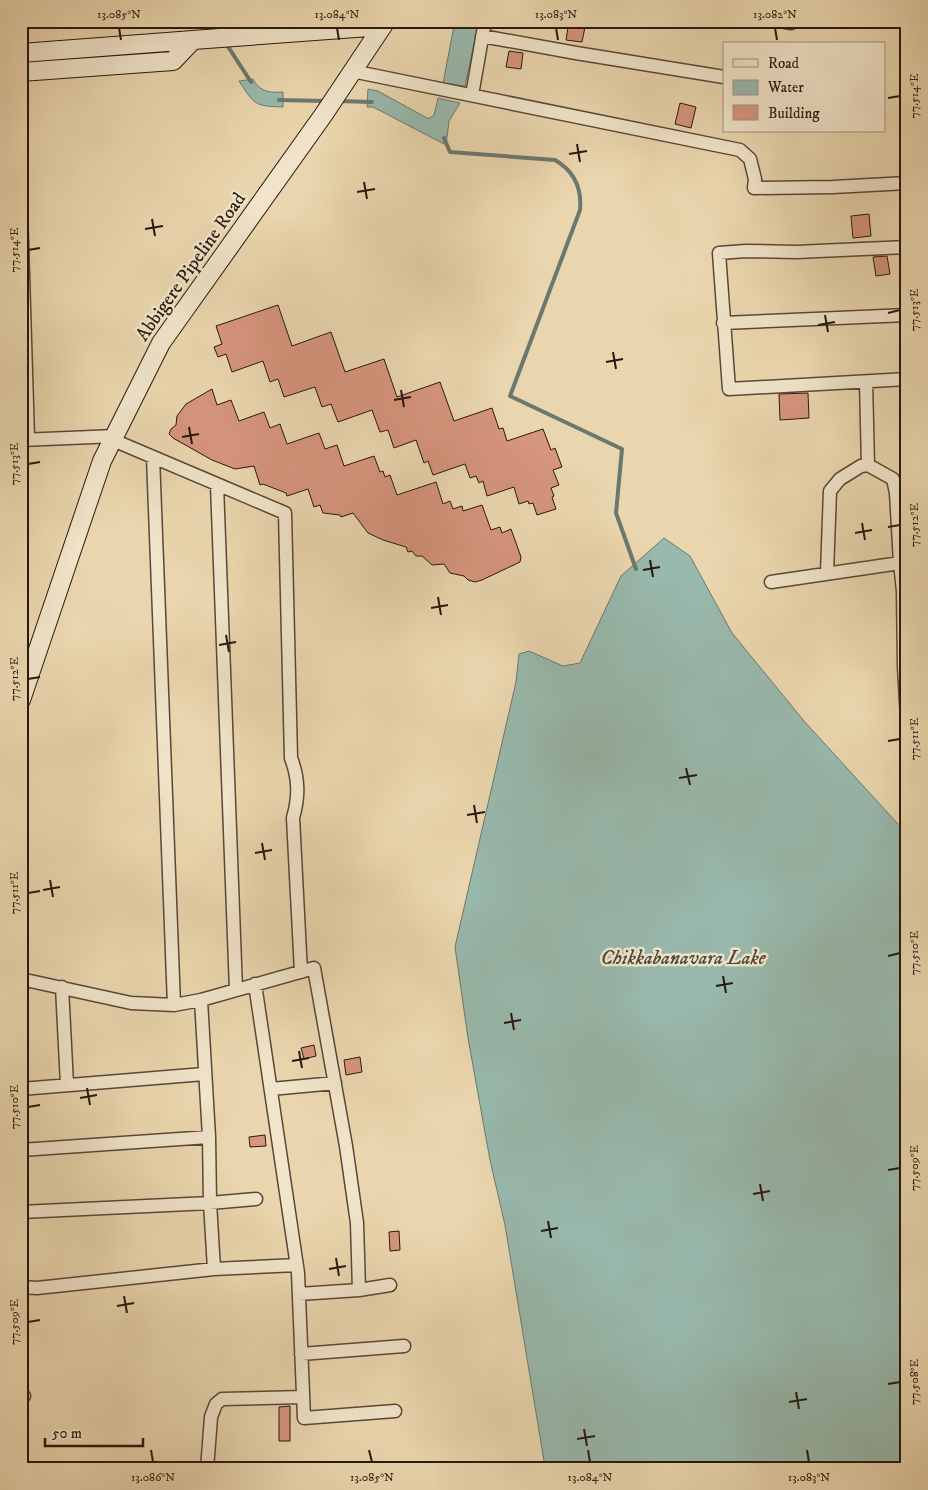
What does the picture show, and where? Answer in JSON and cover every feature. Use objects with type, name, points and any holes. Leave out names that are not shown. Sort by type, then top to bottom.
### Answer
[{"type":"main road","points":[[21,53],[222,38],[308,26],[385,23]]},
{"type":"main road","name":"Abbigere Pipeline Road","points":[[21,700],[102,461],[161,344],[324,114],[385,23]]},
{"type":"main road","points":[[21,72],[173,61],[193,40]]},
{"type":"street","points":[[472,95],[485,21]]},
{"type":"street","points":[[482,36],[723,77]]},
{"type":"street","points":[[352,71],[740,150],[750,159],[754,188],[833,187],[907,183]]},
{"type":"street","points":[[21,211],[25,438],[114,438],[153,457],[284,513],[290,758],[298,783],[297,801],[293,818],[301,972]]},
{"type":"street","points":[[907,246],[796,252],[746,251],[719,253],[729,389],[907,379]]},
{"type":"street","points":[[723,323],[907,315]]},
{"type":"street","points":[[866,382],[868,465]]},
{"type":"street","points":[[153,457],[174,1005]]},
{"type":"street","points":[[827,573],[830,491],[840,479],[861,466],[868,465],[893,479],[896,493],[907,718]]},
{"type":"street","points":[[217,484],[236,990]]},
{"type":"street","points":[[771,582],[900,563]]},
{"type":"street","points":[[21,979],[131,1003],[174,1005],[200,1000],[314,968],[346,1146],[357,1224],[359,1290]]},
{"type":"street","points":[[255,984],[297,1265],[304,1418],[395,1411]]},
{"type":"street","points":[[62,987],[67,1085]]},
{"type":"street","points":[[200,1000],[209,1137],[214,1269]]},
{"type":"street","points":[[21,1089],[204,1074]]},
{"type":"street","points":[[271,1089],[335,1082]]},
{"type":"street","points":[[21,1150],[209,1137]]},
{"type":"street","points":[[21,1212],[256,1199]]},
{"type":"street","points":[[21,1287],[37,1288],[214,1269],[297,1265]]},
{"type":"street","points":[[299,1294],[359,1290],[390,1285]]},
{"type":"street","points":[[301,1354],[404,1346]]},
{"type":"street","points":[[207,1469],[211,1417],[216,1404],[222,1400],[303,1396]]},
{"type":"water","points":[[21,21],[216,21],[204,23],[21,27]]},
{"type":"water","points":[[455,21],[479,21],[465,86],[443,83]]},
{"type":"water","points":[[253,79],[259,87],[266,91],[283,92],[283,107],[261,105],[252,100],[239,81]]},
{"type":"water","points":[[368,89],[378,91],[427,118],[434,115],[438,98],[460,103],[449,121],[446,145],[373,107],[367,107]]},
{"type":"water","name":"Chikkabanavara Lake","points":[[664,538],[690,556],[732,633],[804,721],[897,823],[907,831],[907,1469],[544,1469],[505,1225],[490,1160],[468,1038],[455,947],[516,682],[519,654],[529,651],[563,666],[580,663],[621,576]]},
{"type":"building","points":[[569,21],[586,22],[582,42],[566,40]]},
{"type":"building","points":[[509,51],[523,53],[521,69],[506,67]]},
{"type":"building","points":[[680,103],[696,107],[691,128],[675,124]]},
{"type":"building","points":[[869,214],[871,236],[853,238],[851,216]]},
{"type":"building","points":[[887,256],[890,274],[876,276],[873,257]]},
{"type":"building","points":[[278,305],[292,346],[331,332],[345,372],[384,359],[397,397],[440,382],[454,421],[492,408],[499,429],[503,428],[507,441],[543,429],[551,450],[555,448],[562,467],[553,470],[559,485],[551,488],[556,509],[537,515],[533,503],[529,504],[528,501],[519,504],[514,487],[487,496],[483,481],[479,483],[476,476],[470,478],[465,464],[433,475],[428,461],[424,463],[416,440],[394,448],[388,430],[380,432],[372,410],[338,422],[331,404],[322,407],[315,387],[284,397],[278,379],[270,382],[263,361],[232,372],[226,354],[218,357],[214,347],[222,344],[216,326]]},
{"type":"building","points":[[212,389],[217,405],[231,400],[239,421],[264,412],[270,428],[280,424],[287,444],[319,433],[325,449],[337,445],[344,466],[374,456],[380,472],[383,471],[385,477],[390,475],[397,495],[436,482],[443,504],[450,501],[453,509],[462,506],[463,511],[482,505],[491,530],[500,527],[502,533],[511,529],[521,557],[520,562],[482,580],[475,582],[468,580],[464,576],[450,573],[444,564],[432,565],[422,556],[416,556],[412,551],[408,552],[406,547],[368,533],[353,513],[341,517],[340,515],[323,513],[320,505],[314,507],[308,489],[287,496],[286,493],[263,484],[260,485],[254,466],[235,469],[212,460],[173,438],[169,434],[176,425],[177,416],[186,404]]},
{"type":"building","points":[[808,393],[809,418],[780,420],[779,394]]},
{"type":"building","points":[[314,1045],[316,1056],[304,1059],[301,1048]]},
{"type":"building","points":[[360,1057],[362,1072],[346,1075],[344,1060]]},
{"type":"building","points":[[265,1135],[266,1146],[250,1147],[249,1137]]},
{"type":"building","points":[[399,1231],[400,1250],[390,1251],[389,1232]]},
{"type":"building","points":[[290,1406],[290,1441],[279,1441],[279,1407]]},
{"type":"waterway","points":[[211,21],[218,32]]},
{"type":"waterway","points":[[225,42],[251,82]]},
{"type":"waterway","points":[[279,100],[327,101]]},
{"type":"waterway","points":[[339,101],[372,102]]},
{"type":"waterway","points":[[444,138],[450,152],[555,160],[567,169],[578,187],[580,210],[510,396],[622,449],[616,513],[636,569]]}]
